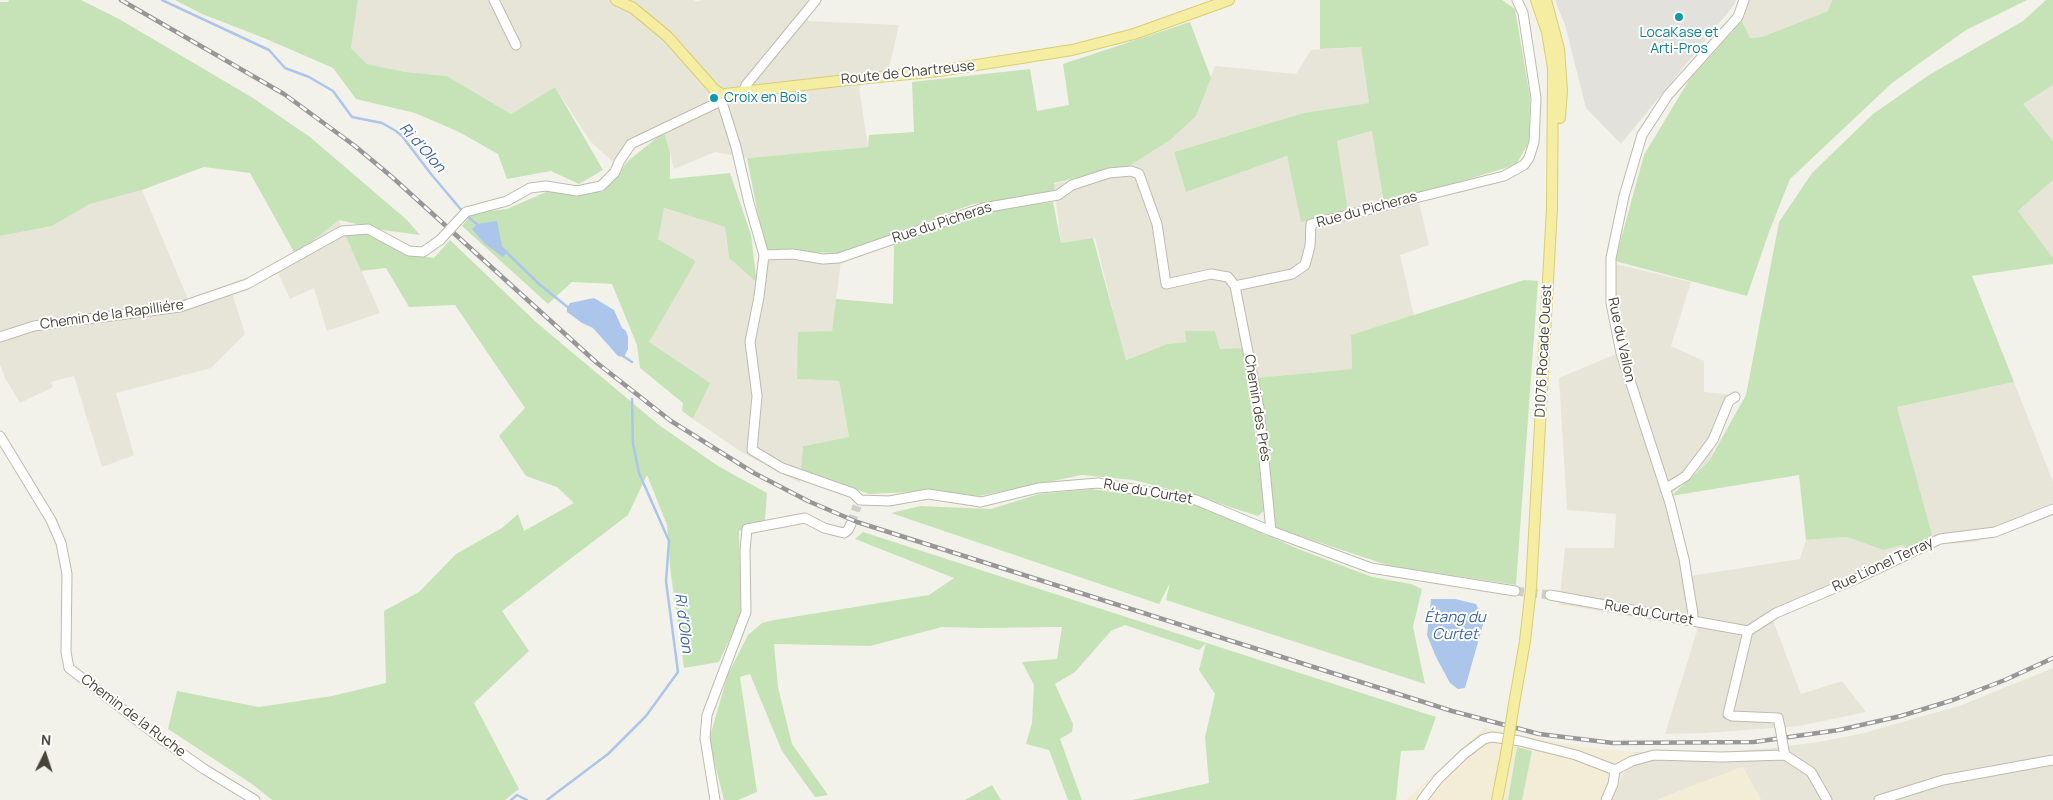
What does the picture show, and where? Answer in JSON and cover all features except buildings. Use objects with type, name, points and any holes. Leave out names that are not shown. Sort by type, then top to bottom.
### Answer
[{"type":"main road","points":[[616,0],[633,8],[666,36],[721,97]]},
{"type":"main road","name":"Route de Chartreuse","points":[[721,97],[744,91],[939,71],[1072,50],[1134,34],[1229,0]]},
{"type":"main road","name":"D1076 Rocade Ouest","points":[[1498,800],[1525,641],[1532,580],[1552,208],[1553,68],[1547,32],[1536,0]]},
{"type":"main road","points":[[1546,0],[1558,49],[1562,91],[1552,208]]},
{"type":"street","points":[[494,0],[503,16],[506,28],[516,45]]},
{"type":"street","points":[[744,91],[746,85],[816,0]]},
{"type":"street","name":"Rue du Picheras","points":[[764,255],[793,254],[823,259],[839,258],[983,208],[1058,195],[1072,184],[1109,173],[1131,171],[1139,174],[1157,224],[1166,284],[1211,274],[1228,277],[1234,286],[1292,274],[1305,265],[1310,246],[1311,224],[1504,176],[1517,171],[1524,165],[1529,158],[1534,142],[1536,98],[1523,13],[1517,0]]},
{"type":"street","name":"Rue du Vallon","points":[[1692,621],[1693,614],[1684,559],[1665,489],[1621,353],[1611,303],[1611,258],[1624,196],[1642,135],[1668,95],[1738,17],[1744,0]]},
{"type":"street","points":[[721,97],[764,255]]},
{"type":"street","name":"Chemin de la Rapilliére","points":[[0,337],[34,326],[180,307],[247,284],[342,231],[368,229],[409,251],[423,252],[440,240],[466,212],[507,201],[530,188],[546,186],[577,191],[601,186],[615,172],[619,162],[632,144],[721,97]]},
{"type":"street","name":"Rue du Curtet","points":[[764,255],[750,342],[757,396],[752,450],[782,468],[853,493],[859,503],[889,501],[928,494],[981,502],[1038,488],[1098,483],[1196,500],[1271,531],[1371,568],[1515,591]]},
{"type":"street","name":"Chemin des Prés","points":[[1234,286],[1259,408],[1271,531]]},
{"type":"street","points":[[1665,489],[1686,476],[1714,440],[1729,401],[1734,397]]},
{"type":"street","name":"Chemin de la Ruche","points":[[0,436],[51,520],[61,543],[67,574],[66,652],[69,668],[160,738],[204,769],[256,800]]},
{"type":"street","name":"Rue Lionel Terray","points":[[1748,630],[1776,613],[1940,539],[1995,532],[2053,509]]},
{"type":"street","points":[[715,800],[705,738],[707,715],[746,612],[744,552],[747,529],[805,518],[824,528],[844,533],[851,524]]},
{"type":"street","name":"Rue du Curtet","points":[[1550,595],[1748,630]]},
{"type":"street","points":[[1748,630],[1728,714],[1732,716],[1778,718],[1784,753]]},
{"type":"street","points":[[1422,800],[1438,779],[1464,754],[1484,739],[1492,737],[1520,741],[1576,755],[1615,770],[1632,761],[1654,755],[1722,757],[1784,753],[1811,772],[1827,800]]},
{"type":"street","points":[[1879,800],[1943,780],[2053,760]]},
{"type":"street","points":[[1606,800],[1613,784],[1615,770]]},
{"type":"shaded area","points":[[358,0],[694,0],[696,2],[702,0],[807,0],[809,1],[808,21],[899,25],[889,68],[859,87],[868,147],[747,158],[715,152],[674,169],[664,132],[612,161],[591,142],[555,87],[511,114],[447,76],[406,72],[367,64],[351,48]]},
{"type":"shaded area","points":[[1555,0],[1736,0],[1734,5],[1621,144],[1586,108],[1565,25]]},
{"type":"shaded area","points":[[1748,0],[1832,0],[1828,11],[1762,37],[1750,38],[1742,21]]},
{"type":"shaded area","points":[[1361,47],[1369,103],[1303,113],[1174,152],[1186,192],[1287,156],[1302,222],[1337,141],[1373,131],[1384,207],[1418,198],[1429,245],[1400,255],[1414,316],[1351,335],[1352,369],[1255,378],[1244,348],[1220,350],[1215,331],[1185,332],[1186,342],[1167,344],[1125,360],[1095,238],[1061,243],[1054,184],[1129,166],[1196,116],[1215,66],[1296,74],[1311,50]]},
{"type":"shaded area","points":[[2053,85],[2053,141],[2022,104]]},
{"type":"shaded area","points":[[2053,180],[2053,258],[2018,211]]},
{"type":"shaded area","points":[[142,190],[188,299],[257,274],[304,248],[339,220],[380,313],[327,331],[314,288],[290,299],[278,273],[232,293],[245,334],[211,368],[116,393],[134,455],[102,467],[74,376],[51,382],[53,387],[20,403],[5,378],[0,364],[0,236],[52,226],[90,204]]},
{"type":"shaded area","points":[[663,208],[725,227],[729,258],[759,285],[764,252],[842,253],[832,331],[797,379],[839,381],[849,437],[803,446],[800,483],[743,453],[693,419],[709,383],[648,342],[696,261],[657,239]]},
{"type":"shaded area","points":[[1615,264],[1691,282],[1671,346],[1704,361],[1704,392],[1736,395],[1709,461],[1671,494],[1690,576],[1800,559],[1806,540],[1847,537],[1883,550],[1903,545],[1910,552],[1772,618],[1801,694],[1842,681],[1866,712],[1799,726],[1665,734],[1698,628],[1559,604],[1565,548],[1614,548],[1616,514],[1567,510],[1559,378],[1623,351],[1616,306]]},
{"type":"shaded area","points":[[2014,382],[2053,482],[2053,511],[1976,542],[1934,545],[1897,407]]},
{"type":"shaded area","points":[[2053,668],[2053,800],[1761,800],[1742,767],[1657,800],[1612,800],[1617,786],[1635,752],[1721,752],[1773,748],[1819,742],[1864,733],[1962,705]]},
{"type":"shaded area","points":[[1484,728],[1583,747],[1635,752],[1617,786],[1612,800],[1406,800]]},
{"type":"shaded area","points":[[1743,767],[1761,800],[1657,800],[1696,784]]},
{"type":"green space","points":[[9,0],[81,0],[119,19],[253,98],[310,137],[407,220],[420,235],[382,230],[339,220],[304,248],[294,252],[250,173],[204,167],[142,190],[90,204],[52,226],[0,236],[0,2],[8,2]]},
{"type":"green space","points":[[175,0],[358,0],[351,48],[367,64],[406,72],[447,76],[511,114],[555,87],[603,170],[579,184],[551,171],[507,179],[498,154],[459,132],[415,113],[356,99],[333,68],[202,14]]},
{"type":"green space","points":[[1320,0],[1502,0],[1515,9],[1530,97],[1529,142],[1516,165],[1384,204],[1372,131],[1337,141],[1348,212],[1301,222],[1287,156],[1186,192],[1174,152],[1303,113],[1369,103],[1361,47],[1320,49]]},
{"type":"green space","points":[[1832,0],[2027,0],[1966,30],[1892,83],[1790,179],[1747,296],[1615,261],[1644,155],[1689,80],[1742,21],[1750,38],[1762,37],[1828,11]]},
{"type":"green space","points":[[2046,0],[2053,0],[2053,85],[2023,104],[2053,141],[2053,180],[2018,211],[2053,258],[2053,264],[1972,276],[2014,382],[1897,407],[1932,535],[1910,552],[1903,545],[1883,550],[1847,537],[1806,540],[1799,475],[1671,496],[1709,461],[1746,395],[1779,222],[1812,173],[1873,114],[1929,75],[2023,21]]},
{"type":"green space","points":[[1190,22],[1211,78],[1196,116],[1170,140],[1129,166],[1054,183],[1055,193],[973,204],[842,253],[765,251],[747,158],[868,147],[869,135],[914,132],[912,82],[1030,69],[1037,111],[1069,105],[1063,64]]},
{"type":"green space","points":[[664,132],[670,153],[670,179],[730,173],[751,235],[757,283],[729,258],[725,227],[664,208],[658,239],[696,261],[649,342],[710,383],[693,419],[682,411],[683,403],[640,368],[637,345],[612,284],[572,282],[548,304],[462,226],[473,213],[507,209],[546,192],[603,192],[628,161]]},
{"type":"green space","points":[[1053,202],[1061,243],[1093,238],[1126,360],[1167,344],[1186,342],[1185,331],[1215,331],[1220,349],[1244,348],[1265,510],[1258,516],[1193,495],[1133,480],[1082,475],[979,496],[933,491],[869,494],[801,469],[803,446],[849,437],[839,381],[797,379],[798,332],[832,331],[836,299],[893,304],[894,245],[967,213]]},
{"type":"green space","points":[[345,234],[367,234],[413,255],[434,258],[450,240],[537,323],[659,425],[718,466],[767,493],[765,520],[739,531],[741,615],[719,662],[684,668],[670,567],[667,525],[647,475],[628,515],[502,611],[529,651],[474,703],[519,789],[505,800],[272,800],[252,784],[168,729],[177,691],[259,707],[332,696],[386,683],[384,611],[419,592],[456,554],[502,528],[518,514],[524,531],[574,503],[557,487],[526,476],[499,436],[525,408],[455,305],[409,307],[386,268],[361,271]]},
{"type":"green space","points":[[1524,280],[1538,281],[1516,585],[1390,566],[1276,528],[1255,378],[1352,369],[1351,335]]},
{"type":"green space","points":[[1091,489],[1187,501],[1301,550],[1372,577],[1411,584],[1422,589],[1413,627],[1425,684],[1166,600],[1170,583],[1159,604],[891,513],[920,506],[991,509],[1039,494]]},
{"type":"green space","points":[[863,532],[1436,717],[1424,750],[1401,751],[1396,800],[1132,800],[1209,783],[1205,737],[1215,694],[1199,670],[1206,643],[1199,650],[1125,625],[1111,631],[1075,672],[1055,684],[1073,724],[1072,732],[1060,739],[1082,800],[1068,800],[1049,750],[1026,744],[1032,723],[1034,685],[1022,662],[1057,659],[1062,627],[942,627],[870,646],[774,644],[778,687],[792,744],[828,795],[815,797],[782,751],[750,674],[740,677],[757,792],[738,800],[724,800],[709,740],[728,674],[748,635],[762,623],[774,620],[929,595],[954,578],[855,539]]},
{"type":"green space","points":[[1517,747],[1532,751],[1522,800],[1508,800]]},
{"type":"green space","points":[[992,785],[1001,800],[965,800]]},
{"type":"water","points":[[497,221],[502,246],[507,251],[503,257],[485,244],[472,229],[477,224]]},
{"type":"water","points":[[594,298],[614,310],[622,328],[626,331],[628,349],[624,357],[618,356],[593,328],[582,323],[567,312],[570,303]]},
{"type":"water","name":"Étang du Curtet","points":[[1431,599],[1455,599],[1476,604],[1484,621],[1465,688],[1458,689],[1450,683],[1427,635]]},
{"type":"waterway","name":"Ri d'Olon","points":[[162,0],[269,50],[285,68],[309,77],[333,91],[352,117],[382,123],[396,131],[463,212]]},
{"type":"waterway","name":"Ri d'Olon","points":[[467,216],[478,225]]},
{"type":"waterway","name":"Ri d'Olon","points":[[505,251],[539,284],[570,309]]},
{"type":"waterway","name":"Ri d'Olon","points":[[623,356],[632,362]]},
{"type":"waterway","name":"Ri d'Olon","points":[[547,800],[608,754],[646,716],[678,672],[666,581],[669,541],[639,473],[633,444],[632,399]]},
{"type":"waterway","name":"Ri d'Olon","points":[[511,800],[517,795],[527,800]]},
{"type":"tunnel","points":[[851,524],[857,506]]},
{"type":"tunnel","points":[[1515,591],[1550,595]]},
{"type":"railway","points":[[121,0],[284,94],[355,146],[392,177],[597,363],[671,421],[754,473],[808,501],[857,522],[1452,711],[1539,734],[1613,743],[1754,742],[1839,730],[1901,716],[1953,700],[2005,680],[2053,658]]},
{"type":"place","name":"LocaKase et Arti-Pros","points":[[1679,17]]},
{"type":"place","name":"Croix en Bois","points":[[714,98]]}]
